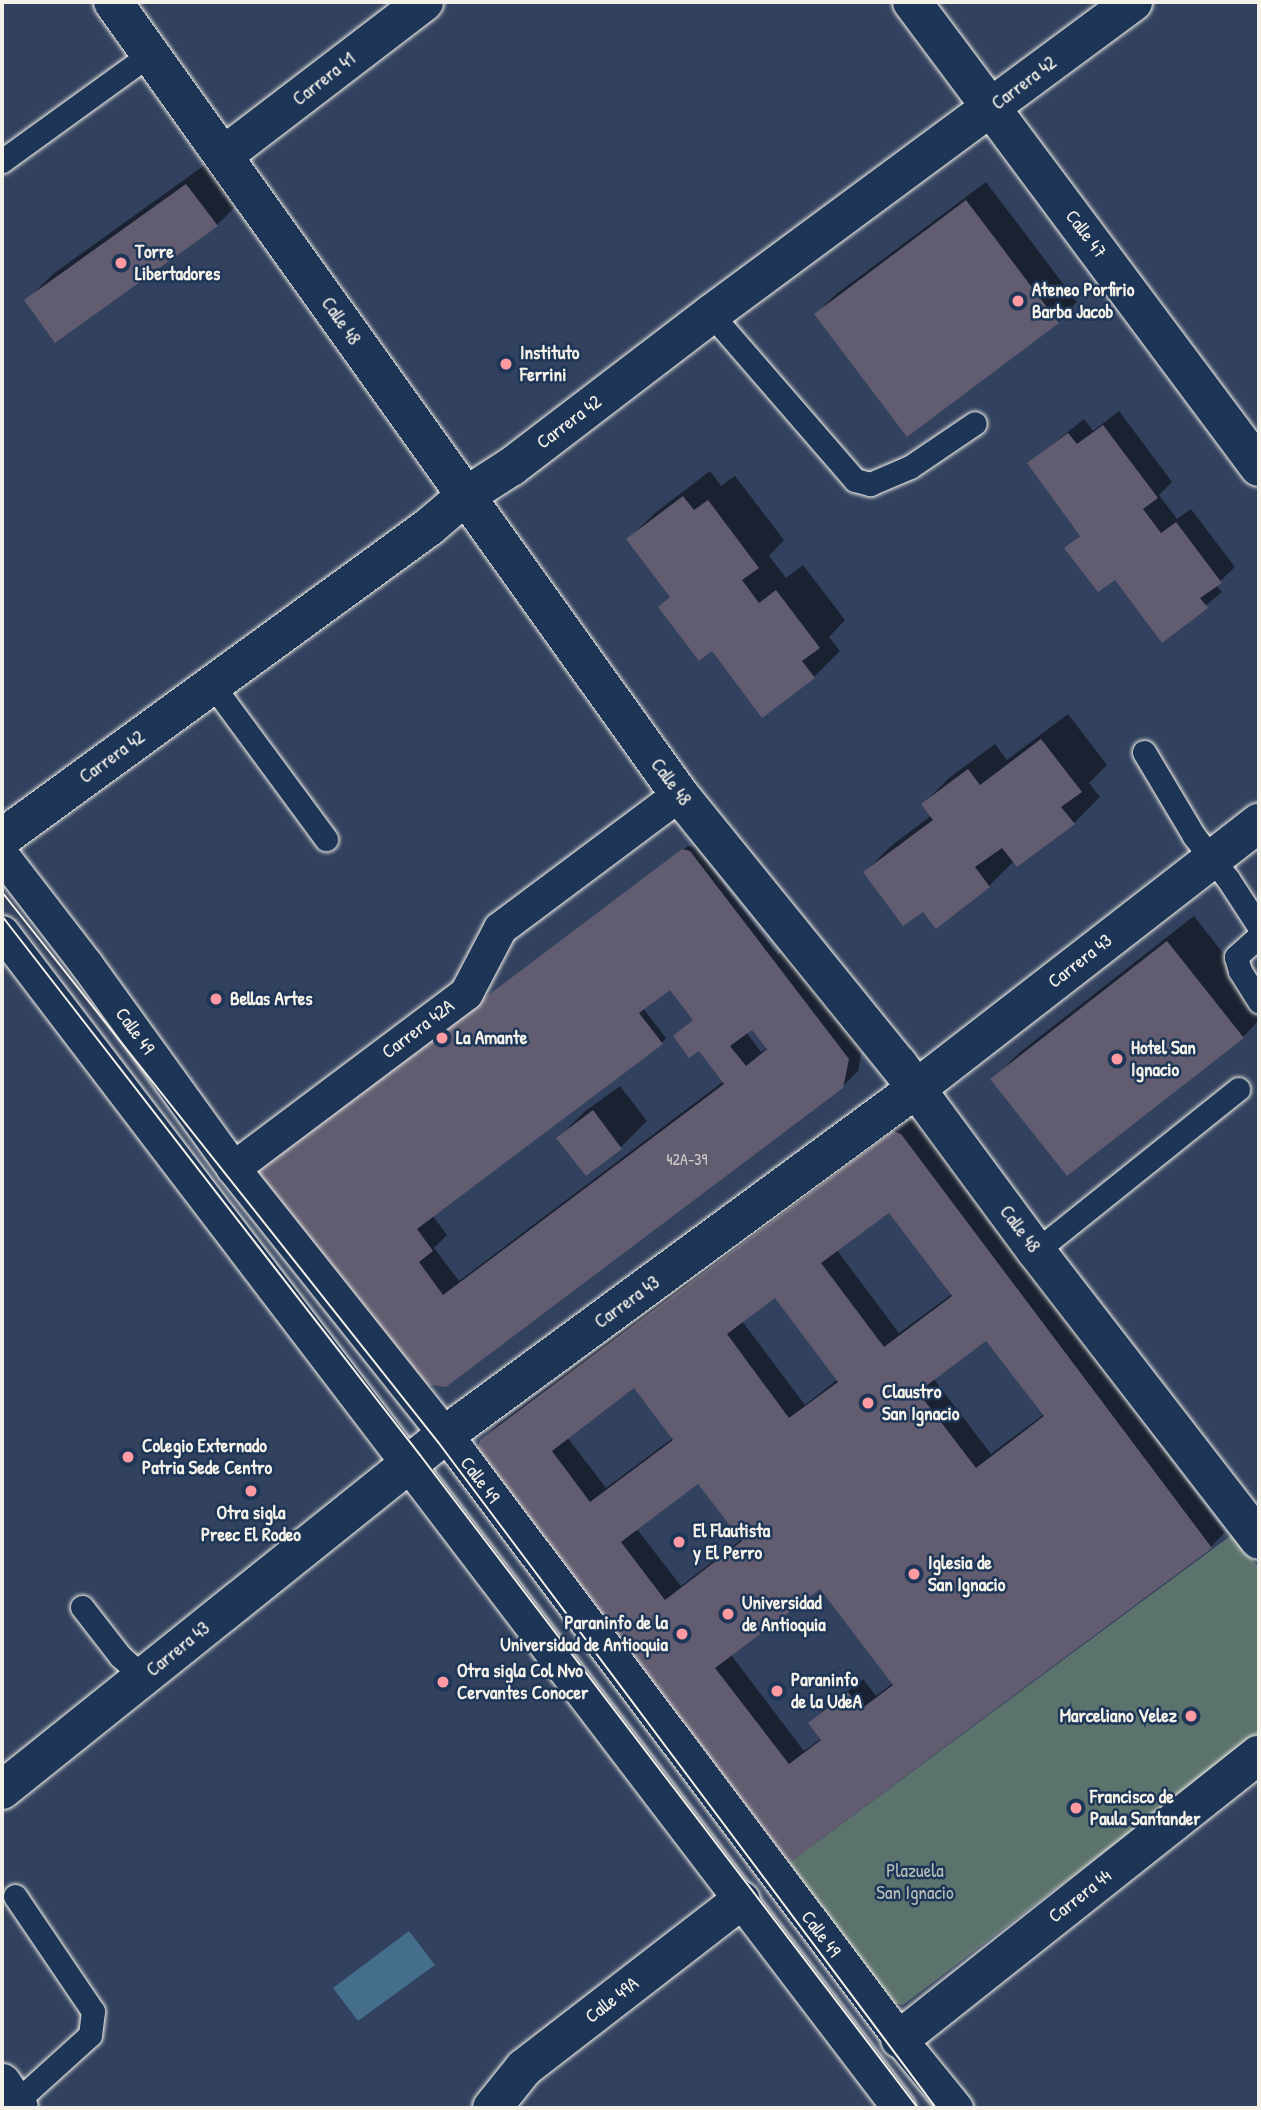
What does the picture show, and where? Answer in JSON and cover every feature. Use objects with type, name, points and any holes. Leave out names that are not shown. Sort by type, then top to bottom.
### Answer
[{"type":"street","name":"Calle 48","points":[[113,2],[464,497],[679,794],[917,1088],[1036,1251],[1259,1540]]},
{"type":"street","name":"Carrera 41","points":[[224,155],[424,2]]},
{"type":"street","name":"Calle 47","points":[[912,2],[1259,467]]},
{"type":"street","name":"Carrera 42","points":[[4,837],[211,683],[429,527],[464,497],[511,467],[711,314],[1133,2]]},
{"type":"street","name":"Carrera 42A","points":[[233,1167],[466,993],[500,928],[679,794]]},
{"type":"street","name":"Carrera 43","points":[[2,1790],[445,1435],[917,1088],[1259,823]]},
{"type":"street","name":"Calle 49","points":[[4,837],[86,964],[233,1167],[445,1435],[900,2039],[956,2108]]},
{"type":"street","points":[[2,932],[899,2108]]},
{"type":"street","name":"Carrera 44","points":[[900,2039],[1259,1754]]},
{"type":"street","name":"Calle 49A","points":[[492,2108],[524,2068],[741,1900]]},
{"type":"lane","points":[[2,161],[150,54]]},
{"type":"lane","points":[[711,314],[855,480],[870,484],[910,467],[975,423]]},
{"type":"lane","points":[[211,683],[326,839]]},
{"type":"lane","points":[[1144,752],[1194,836],[1259,927]]},
{"type":"lane","points":[[1259,936],[1236,957],[1240,971],[1259,1002]]},
{"type":"lane","points":[[1036,1251],[1238,1089]]},
{"type":"lane","points":[[82,1606],[120,1656],[143,1677]]},
{"type":"lane","points":[[12,2098],[90,2035],[93,2011],[15,1896]]},
{"type":"green space","name":"Plazuela San Ignacio","points":[[1233,1534],[1259,1568],[1259,1734],[903,2005],[895,2003],[782,1868]]},
{"type":"water","points":[[409,1931],[435,1965],[358,2021],[333,1988]]},
{"type":"building","name":"Torre Libertadores","points":[[186,184],[218,226],[55,343],[24,300]]},
{"type":"building","points":[[966,200],[1059,323],[907,437],[814,314]]},
{"type":"building","points":[[1103,425],[1158,498],[1143,509],[1161,533],[1176,522],[1222,583],[1200,598],[1208,608],[1162,643],[1115,580],[1098,592],[1064,548],[1080,536],[1027,463],[1068,433],[1077,444]]},
{"type":"building","points":[[683,496],[694,510],[708,500],[759,568],[742,580],[759,603],[776,590],[820,648],[802,661],[815,678],[762,718],[712,651],[699,661],[658,607],[670,597],[626,539]]},
{"type":"building","points":[[1041,739],[1082,792],[1061,807],[1075,824],[1017,867],[1002,848],[975,867],[990,887],[936,929],[923,912],[903,926],[863,872],[933,820],[921,804],[968,769],[980,785]]},
{"type":"building","points":[[682,849],[690,851],[849,1059],[843,1088],[446,1387],[418,1383],[259,1176],[262,1166]],"holes":[[[670,990],[693,1020],[673,1036],[689,1058],[699,1051],[724,1084],[443,1295],[419,1262],[433,1251],[417,1229],[663,1044],[639,1013]],[[752,1030],[767,1049],[746,1066],[730,1046]]]},
{"type":"building","name":"Hotel San Ignacio","points":[[1167,941],[1244,1038],[1067,1176],[990,1079]]},
{"type":"building","points":[[593,1110],[622,1149],[586,1176],[556,1138]]},
{"type":"building","points":[[893,1131],[901,1134],[1212,1548],[782,1868],[474,1463],[480,1440]],"holes":[[[889,1213],[952,1296],[884,1347],[821,1263]],[[775,1298],[838,1382],[789,1418],[727,1334]],[[986,1341],[1044,1416],[976,1468],[918,1392]],[[634,1388],[673,1440],[590,1502],[552,1451]],[[698,1484],[742,1541],[665,1600],[621,1542]],[[820,1589],[893,1685],[861,1709],[848,1692],[808,1723],[821,1740],[789,1764],[715,1668]]]},
{"type":"tram line","points":[[2,892],[438,1442],[936,2108]]},
{"type":"tram line","points":[[2,916],[420,1455],[918,2108]]},
{"type":"place","name":"Torre Libertadores","points":[[121,263]]},
{"type":"place","name":"Ateneo Porfirio Barba Jacob","points":[[1018,301]]},
{"type":"place","name":"Instituto Ferrini","points":[[506,364]]},
{"type":"place","name":"Bellas Artes","points":[[216,999]]},
{"type":"place","name":"La Amante","points":[[442,1038]]},
{"type":"place","name":"Hotel San Ignacio","points":[[1117,1059]]},
{"type":"place","name":"Claustro San Ignacio","points":[[868,1403]]},
{"type":"place","name":"Colegio Externado Patria Sede Centro","points":[[128,1457]]},
{"type":"place","name":"Otra sigla Preec El Rodeo","points":[[251,1491]]},
{"type":"place","name":"El Flautista y El Perro","points":[[679,1542]]},
{"type":"place","name":"Iglesia de San Ignacio","points":[[914,1574]]},
{"type":"place","name":"Universidad de Antioquia","points":[[728,1614]]},
{"type":"place","name":"Paraninfo de la Universidad de Antioquia","points":[[682,1634]]},
{"type":"place","name":"Otra sigla Col Nvo Cervantes Conocer","points":[[443,1682]]},
{"type":"place","name":"Paraninfo de la UdeA","points":[[777,1691]]},
{"type":"place","name":"Marceliano Velez","points":[[1191,1716]]},
{"type":"place","name":"Francisco de Paula Santander","points":[[1076,1808]]}]
